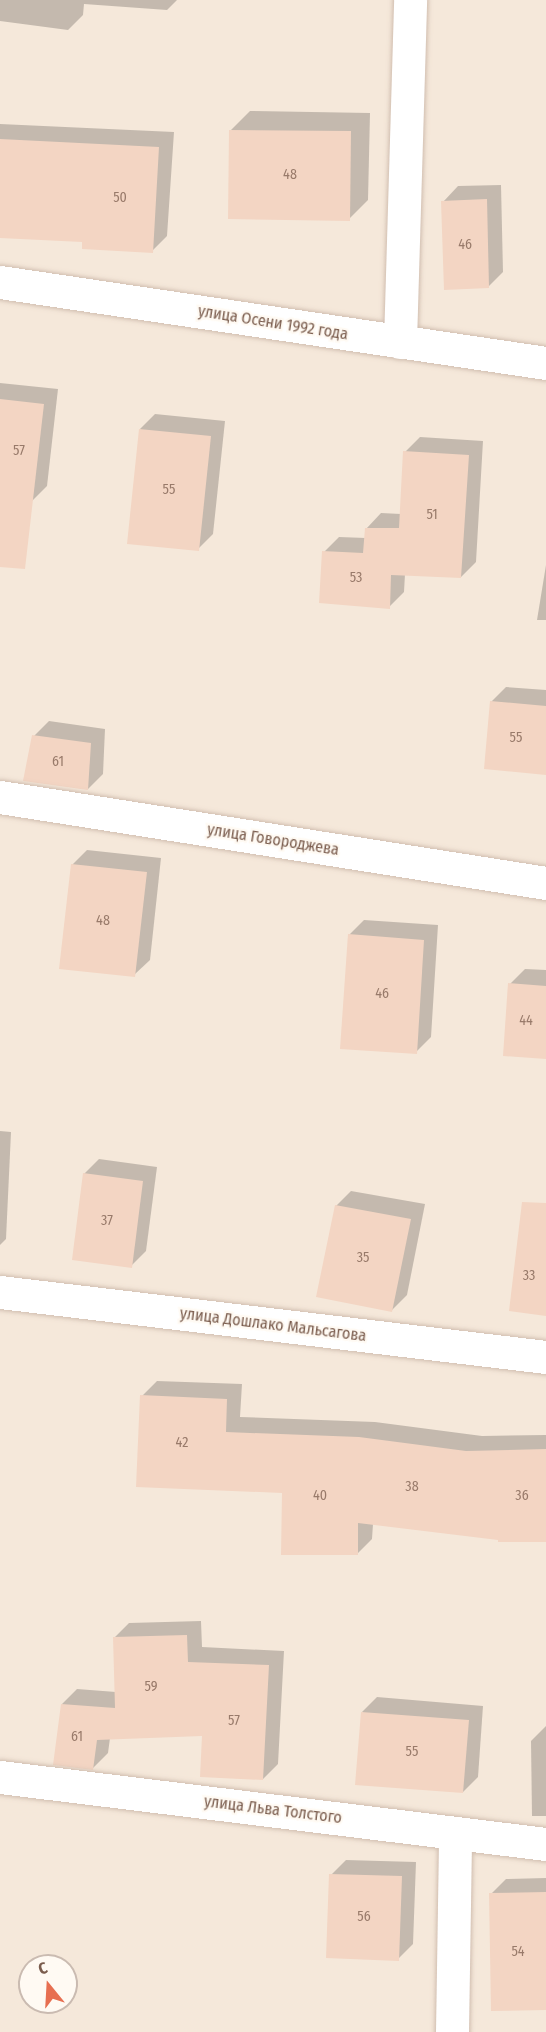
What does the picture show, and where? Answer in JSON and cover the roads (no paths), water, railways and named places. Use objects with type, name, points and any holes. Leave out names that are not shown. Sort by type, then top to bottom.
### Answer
[{"type":"street","points":[[400,342],[410,0]]},
{"type":"street","name":"улица Осени 1992 года","points":[[0,282],[546,363]]},
{"type":"street","name":"улица Говороджева","points":[[0,797],[546,883]]},
{"type":"street","name":"улица Дошлако Мальсагова","points":[[0,1292],[546,1357]]},
{"type":"street","name":"улица Льва Толстого","points":[[0,1777],[546,1844]]},
{"type":"street","points":[[452,2032],[455,1833]]}]
